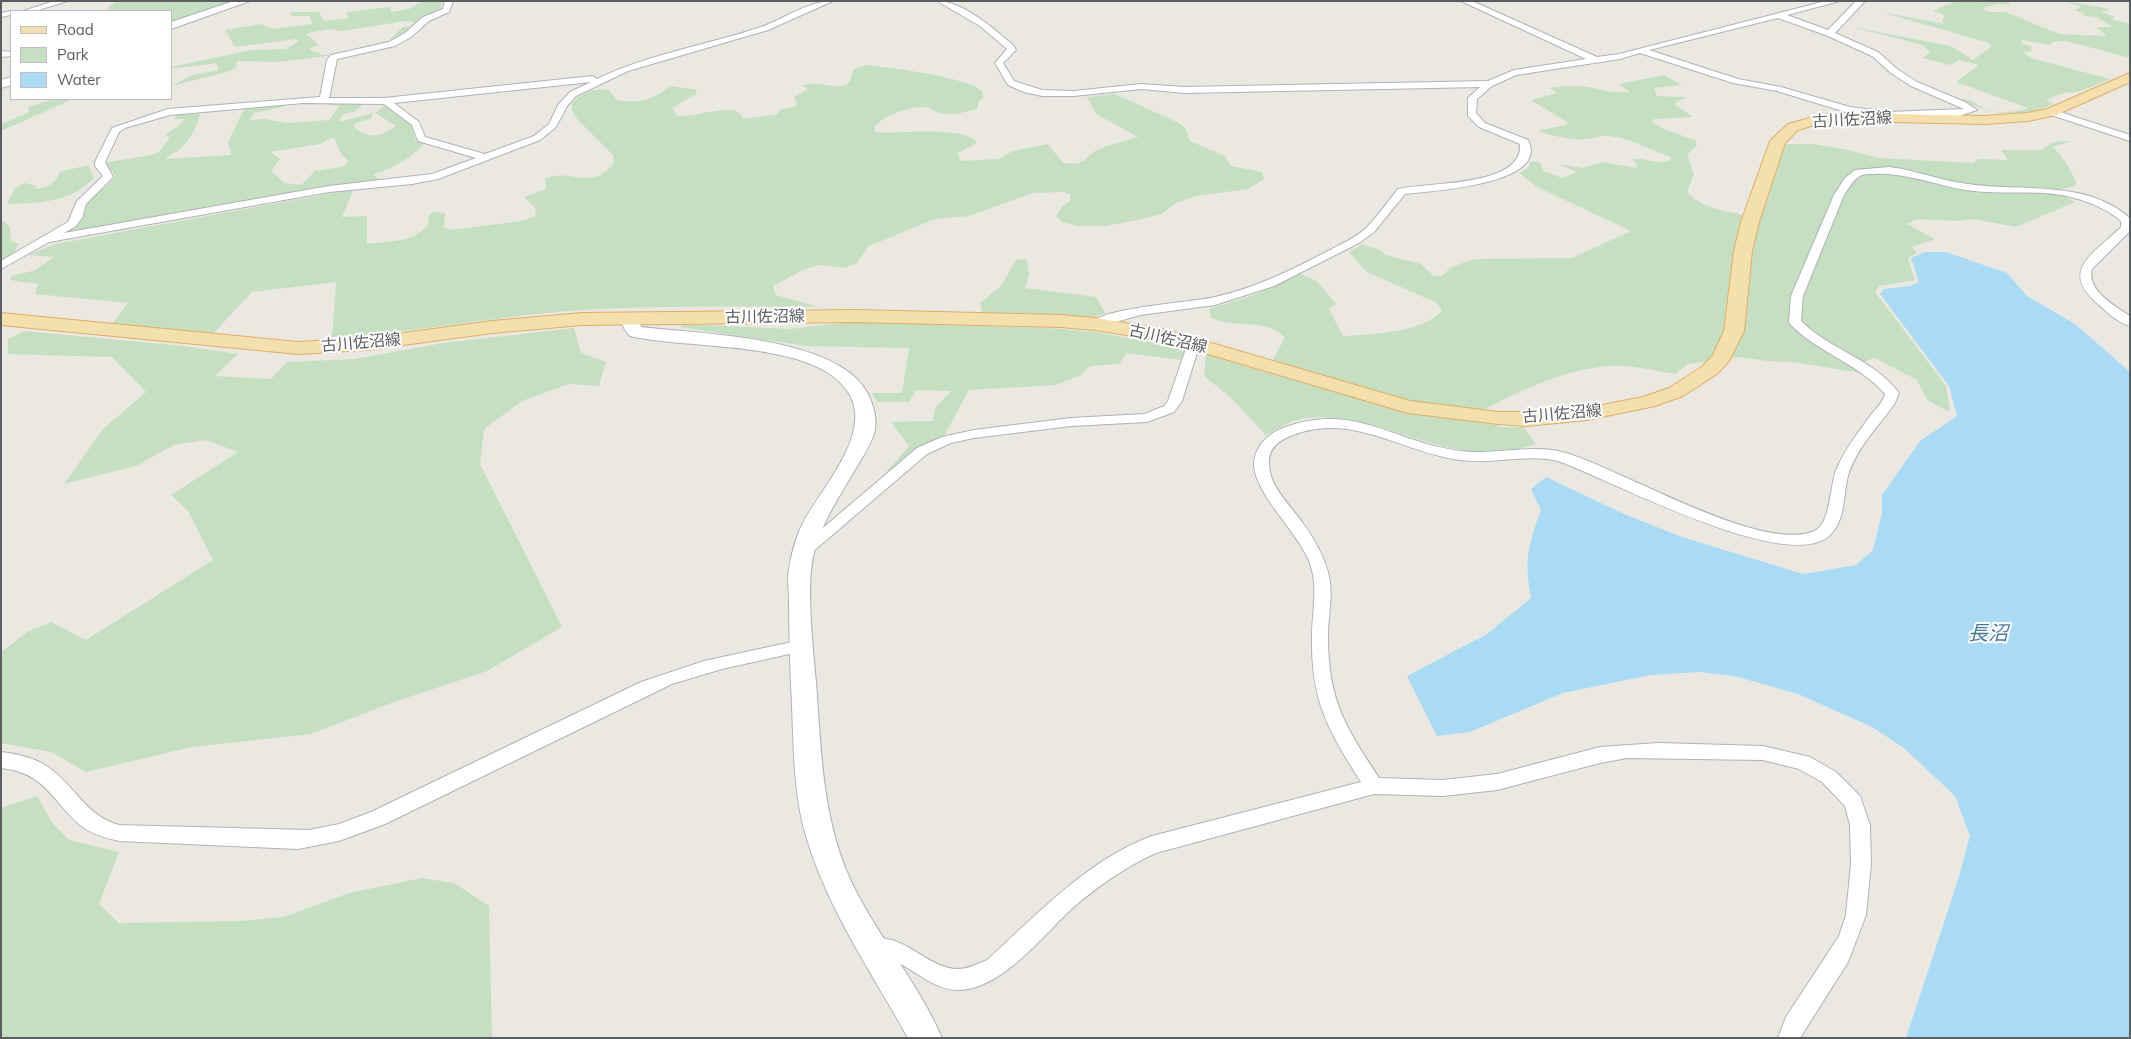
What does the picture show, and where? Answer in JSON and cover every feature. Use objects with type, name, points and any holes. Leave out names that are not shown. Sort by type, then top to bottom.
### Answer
[{"type":"main road","name":"古川佐沼線","points":[[1,319],[298,348],[366,344],[528,323],[631,318],[856,316],[1020,319],[1095,324],[1194,343],[1379,400],[1450,414],[1498,418],[1555,417],[1606,411],[1648,402],[1676,392],[1710,370],[1722,357],[1734,331],[1743,251],[1770,163],[1782,135],[1793,126],[1820,119],[1890,116],[2002,120],[2051,112],[2130,77]]},
{"type":"street","points":[[38,10],[64,1]]},
{"type":"street","points":[[172,26],[245,1]]},
{"type":"street","points":[[324,100],[331,60],[334,57],[392,44],[408,35],[426,19],[446,10],[449,1]]},
{"type":"street","points":[[50,239],[329,188],[422,180],[487,158],[544,134],[573,94],[609,78],[630,66],[765,28],[829,1]]},
{"type":"street","points":[[941,1],[983,24],[1010,47],[1012,50],[999,63],[1009,82],[1021,88],[1043,92],[1084,93],[1142,87],[1185,90],[1489,84]]},
{"type":"street","points":[[1465,1],[1596,60]]},
{"type":"street","points":[[1095,324],[1122,314],[1199,305],[1252,291],[1355,241],[1370,230],[1402,191],[1488,178],[1514,170],[1521,162],[1526,149],[1525,142],[1482,125],[1471,114],[1473,98],[1489,84],[1514,72],[1596,60],[1836,1]]},
{"type":"street","points":[[1831,34],[1831,31],[1861,1]]},
{"type":"street","points":[[1640,50],[1692,65],[1736,81],[1778,89],[1849,110],[1890,116],[1966,113],[1972,110],[1914,84],[1875,54],[1831,34],[1778,15]]},
{"type":"street","points":[[1,266],[50,239],[72,224],[77,218],[81,203],[108,178],[107,172],[100,166],[100,162],[114,130],[128,124],[162,116],[168,108],[295,100],[386,101],[609,78]]},
{"type":"street","points":[[386,101],[416,124],[421,139],[487,158]]},
{"type":"street","points":[[2051,112],[2130,138]]},
{"type":"street","points":[[1374,786],[1344,742],[1324,693],[1320,640],[1322,576],[1311,549],[1264,476],[1261,459],[1264,450],[1278,436],[1303,424],[1331,421],[1360,426],[1460,456],[1527,451],[1546,454],[1584,466],[1658,499],[1760,535],[1783,539],[1816,537],[1828,529],[1833,517],[1836,495],[1844,468],[1880,412],[1891,401],[1892,393],[1886,385],[1859,364],[1829,350],[1802,331],[1795,322],[1797,296],[1839,195],[1849,180],[1859,172],[1875,170],[1906,172],[1978,189],[2062,192],[2097,202],[2112,210],[2126,220],[2128,228],[2086,267],[2084,278],[2089,288],[2105,304],[2130,322]]},
{"type":"street","points":[[631,318],[631,326],[636,332],[750,345],[800,354],[822,362],[837,371],[858,392],[866,418],[865,430],[859,446],[821,509],[804,551],[799,593],[810,781],[820,835],[839,887],[926,1038]]},
{"type":"street","points":[[804,551],[922,451],[947,440],[974,434],[1071,422],[1147,418],[1163,412],[1175,401],[1194,343]]},
{"type":"street","points":[[1,760],[17,761],[42,771],[88,820],[102,828],[119,833],[298,840],[325,837],[350,830],[378,818],[639,691],[681,673],[706,665],[801,646]]},
{"type":"street","points":[[874,948],[888,948],[903,952],[929,972],[942,977],[969,979],[982,975],[995,967],[1091,880],[1111,865],[1132,853],[1152,845],[1374,786],[1462,787],[1497,782],[1600,755],[1659,750],[1764,752],[1803,762],[1816,768],[1842,788],[1853,802],[1858,813],[1861,864],[1857,907],[1849,938],[1841,955],[1794,1025],[1789,1038]]},
{"type":"green space","points":[[117,1],[238,1],[172,24],[172,10],[109,10],[108,7]]},
{"type":"green space","points":[[423,1],[443,1],[440,9],[414,23],[406,21],[342,31],[328,29],[306,34],[319,45],[308,49],[323,55],[330,55],[388,41],[403,27],[410,26],[403,35],[389,43],[328,56],[277,62],[237,61],[236,68],[224,73],[172,86],[193,75],[219,70],[216,63],[172,69],[172,67],[251,50],[286,49],[299,41],[296,39],[235,47],[225,30],[261,24],[272,29],[312,24],[310,16],[292,16],[290,12],[319,12],[324,21],[348,18],[347,12],[390,7],[391,12],[409,9]]},
{"type":"green space","points":[[1950,1],[2006,1],[2011,5],[1997,4],[1982,8],[1989,12],[2006,12],[2059,34],[2107,36],[2096,27],[2113,27],[2096,17],[2080,15],[2085,14],[2075,10],[2082,7],[2064,1],[2110,9],[2101,12],[2115,17],[2111,19],[2130,24],[2127,26],[2130,27],[2130,58],[2066,41],[2051,42],[2052,44],[2050,45],[2022,40],[2022,44],[2031,46],[2032,51],[2022,52],[2031,58],[2110,79],[2081,91],[2063,93],[2046,100],[2053,104],[2040,109],[2017,114],[1996,112],[1990,110],[2012,112],[2028,108],[1956,82],[1979,65],[1959,60],[1950,65],[1922,58],[1930,52],[1923,45],[1852,27],[1951,46],[1973,60],[1992,46],[1986,42],[1881,12],[1944,24],[1942,21],[1945,15],[1933,11],[1953,2]]},
{"type":"green space","points":[[866,65],[944,77],[960,81],[982,91],[983,98],[978,102],[978,108],[959,113],[944,114],[927,107],[913,108],[891,115],[875,126],[875,131],[881,133],[948,132],[971,138],[977,143],[958,153],[960,161],[999,159],[1013,151],[1048,144],[1063,163],[1081,162],[1099,149],[1138,137],[1096,114],[1087,97],[1115,94],[1181,124],[1186,129],[1190,141],[1225,156],[1231,166],[1262,172],[1264,179],[1248,189],[1196,196],[1174,204],[1162,214],[1105,226],[1077,226],[1062,222],[1056,216],[1062,207],[1071,200],[1070,194],[1063,192],[1033,193],[969,216],[935,219],[869,246],[857,263],[844,268],[820,265],[805,269],[773,286],[776,295],[819,307],[613,308],[553,312],[395,332],[332,337],[336,282],[252,292],[211,336],[113,323],[128,303],[35,294],[38,284],[10,280],[12,276],[36,270],[54,257],[28,255],[55,244],[354,189],[342,217],[367,216],[367,244],[409,238],[424,230],[429,223],[428,216],[433,212],[445,213],[444,227],[451,230],[522,221],[535,216],[536,209],[524,197],[546,189],[545,179],[554,176],[589,178],[598,176],[606,171],[614,162],[613,155],[577,119],[572,110],[572,103],[584,94],[593,90],[609,90],[617,100],[640,101],[652,98],[671,86],[697,90],[696,94],[672,108],[677,116],[731,110],[741,115],[743,119],[778,114],[779,110],[797,106],[794,97],[808,89],[802,86],[808,84],[844,85],[850,82],[853,70]]},
{"type":"green space","points":[[1664,75],[1682,85],[1654,88],[1657,96],[1686,97],[1674,104],[1693,117],[1654,119],[1652,122],[1666,130],[1695,140],[1697,145],[1687,155],[1694,174],[1687,192],[1702,203],[1712,207],[1761,218],[1775,168],[1785,144],[1812,144],[1844,149],[1879,158],[1973,163],[1979,159],[2008,160],[2001,150],[2042,150],[2053,142],[2072,141],[2053,147],[2064,160],[2076,181],[2075,186],[2058,190],[2062,195],[2075,202],[2016,227],[1973,219],[1959,221],[1917,219],[1907,224],[1935,239],[1912,247],[1917,253],[1908,258],[1915,280],[1879,286],[1875,292],[1946,386],[1950,409],[1947,411],[1927,400],[1917,380],[1874,358],[1866,361],[1860,373],[1794,362],[1738,357],[1688,364],[1675,374],[1634,367],[1610,366],[1577,371],[1546,381],[1485,409],[1499,427],[1524,427],[1536,444],[1503,452],[1472,451],[1441,446],[1352,420],[1323,417],[1293,421],[1266,435],[1231,398],[1204,376],[1206,354],[1271,374],[1274,358],[1285,337],[1267,327],[1230,323],[1211,318],[1209,309],[1251,296],[1301,274],[1317,281],[1336,304],[1329,309],[1343,336],[1367,335],[1410,328],[1434,317],[1442,310],[1437,303],[1367,272],[1349,252],[1362,244],[1380,250],[1386,255],[1421,264],[1434,276],[1442,276],[1450,268],[1473,259],[1572,258],[1631,231],[1537,187],[1519,173],[1529,167],[1530,161],[1539,162],[1544,171],[1562,178],[1577,172],[1558,164],[1583,168],[1602,162],[1638,168],[1633,159],[1665,162],[1670,160],[1671,157],[1617,137],[1606,136],[1574,139],[1537,131],[1570,124],[1531,100],[1557,93],[1549,88],[1572,86],[1583,86],[1612,92],[1630,92],[1619,84]]},
{"type":"green space","points":[[51,100],[71,100],[1,131],[1,124],[29,112],[28,107]]},
{"type":"green space","points":[[1961,100],[1970,101],[1987,109]]},
{"type":"green space","points":[[314,103],[365,103],[354,112],[343,114],[339,122],[373,113],[371,119],[358,122],[353,126],[369,135],[379,135],[396,126],[375,113],[386,104],[411,124],[415,140],[424,144],[401,162],[373,175],[381,180],[64,234],[82,218],[88,202],[113,180],[115,175],[107,165],[108,162],[152,155],[160,151],[170,138],[165,135],[185,119],[174,119],[177,115],[200,114],[190,138],[179,150],[166,159],[231,155],[228,142],[242,113],[247,107],[284,105],[283,107],[254,113],[250,120],[265,119],[286,123],[329,120],[339,106]],"holes":[[[334,137],[341,154],[349,161],[342,167],[315,171],[301,185],[284,183],[271,171],[280,159],[270,152],[320,144]]]},
{"type":"green space","points":[[88,165],[94,178],[75,192],[54,200],[7,204],[15,188],[25,183],[36,186],[36,189],[44,187],[54,182],[60,172]]},
{"type":"green space","points":[[1,219],[10,227],[11,240],[18,244],[14,255],[1,262]]},
{"type":"green space","points":[[1027,259],[1029,275],[1025,288],[1096,297],[1105,313],[1092,318],[982,313],[980,303],[1001,286],[1016,260]]},
{"type":"green space","points":[[849,322],[1049,328],[1096,332],[1186,349],[1181,360],[1127,353],[1119,364],[1090,366],[1081,375],[1056,385],[969,390],[943,438],[874,486],[909,446],[891,422],[933,421],[935,408],[951,391],[916,390],[909,402],[877,402],[872,393],[902,393],[909,348],[806,346],[680,327],[683,324],[790,329]]},
{"type":"green space","points":[[574,328],[581,353],[606,362],[599,386],[569,384],[522,401],[484,429],[480,464],[562,627],[487,671],[394,702],[311,734],[192,747],[86,772],[51,752],[1,743],[1,652],[27,632],[51,622],[86,640],[213,560],[188,511],[171,495],[238,452],[206,440],[174,445],[136,466],[64,484],[103,429],[146,392],[112,357],[8,354],[8,339],[24,331],[184,346],[238,354],[215,376],[271,379],[287,362],[354,359],[443,343]]},
{"type":"green space","points":[[37,796],[53,824],[69,840],[119,852],[99,904],[119,923],[242,921],[284,917],[349,893],[422,878],[454,883],[489,906],[492,1038],[1,1038],[1,808]]},
{"type":"water","name":"長沼","points":[[1925,252],[1946,252],[2007,273],[2027,296],[2075,324],[2130,372],[2130,1038],[1906,1038],[1958,880],[1970,836],[1955,796],[1904,748],[1872,727],[1798,694],[1734,676],[1699,672],[1651,675],[1563,693],[1470,732],[1437,736],[1407,676],[1487,634],[1531,598],[1528,553],[1541,510],[1531,489],[1546,477],[1624,514],[1679,536],[1803,574],[1856,565],[1873,550],[1882,513],[1882,495],[1920,441],[1957,416],[1949,386],[1880,294],[1884,289],[1910,286],[1919,282],[1911,258]]}]
